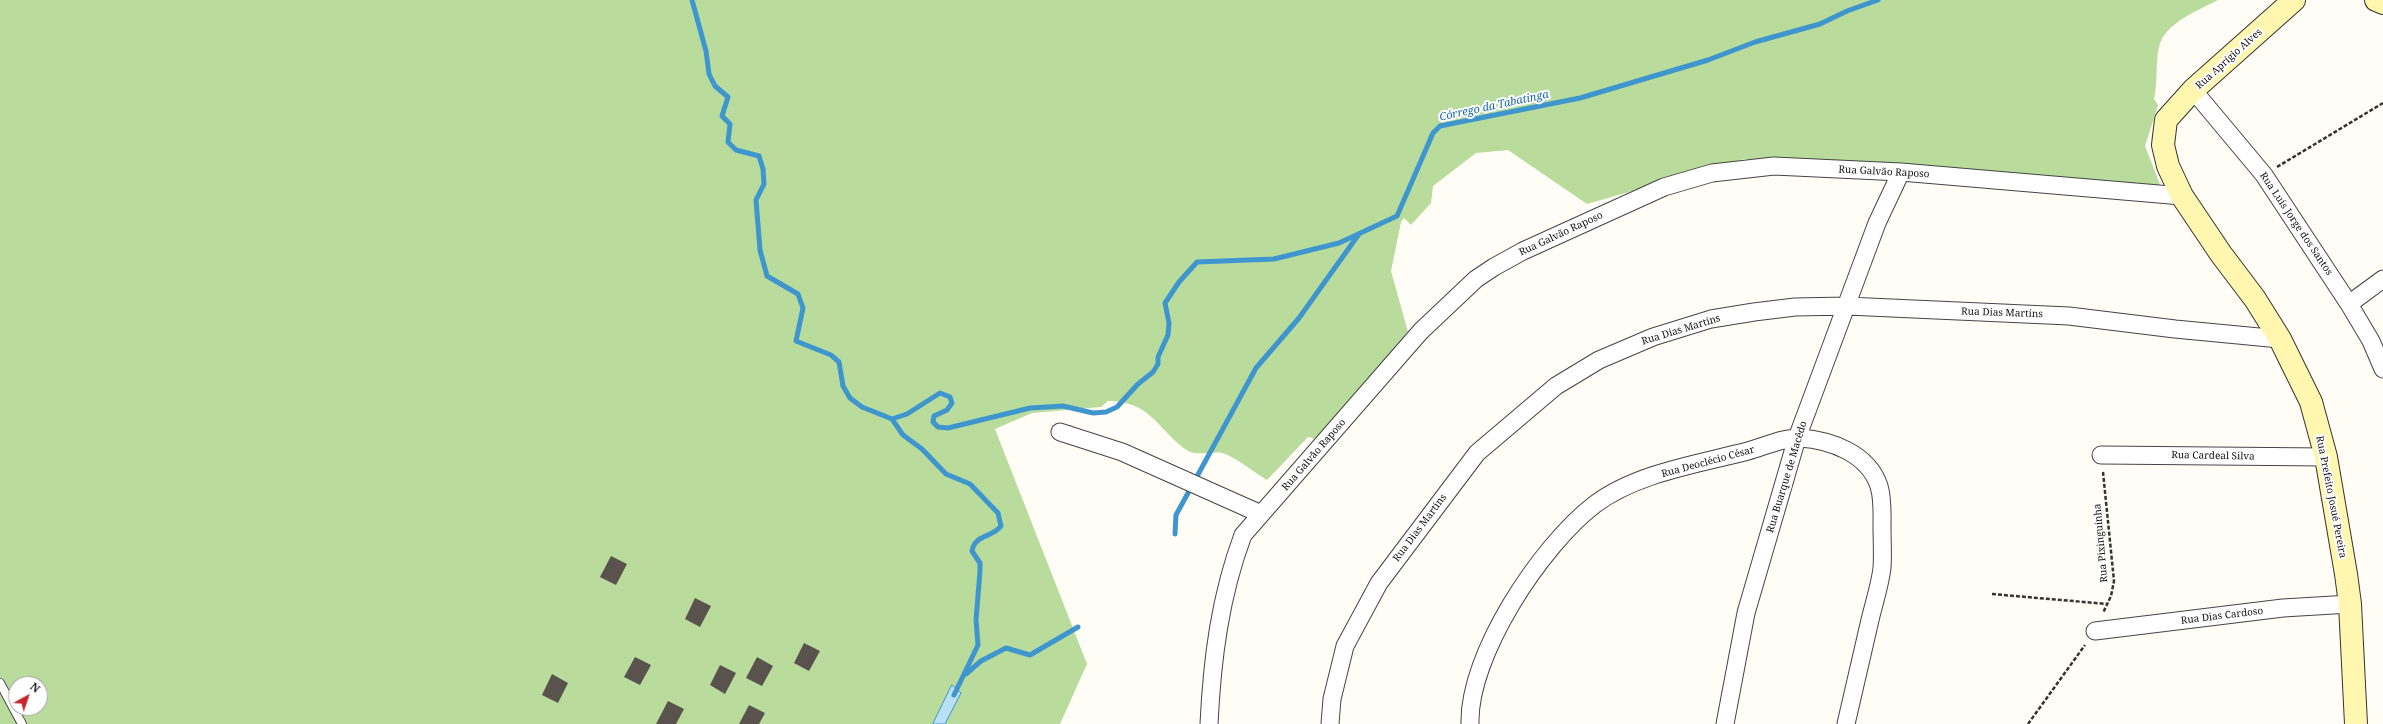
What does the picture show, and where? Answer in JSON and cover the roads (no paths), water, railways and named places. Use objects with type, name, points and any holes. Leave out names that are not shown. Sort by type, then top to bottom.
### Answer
[{"type":"street","name":"Rua Aprígio Alves","points":[[2166,120],[2193,90],[2294,0]]},
{"type":"street","points":[[2376,0],[2383,3]]},
{"type":"street","name":"Rua Luís Jorge dos Santos","points":[[2193,90],[2264,175],[2349,304],[2371,342],[2383,369]]},
{"type":"street","name":"Rua Prefeito Josué Pereira","points":[[2166,120],[2163,145],[2165,156],[2182,196],[2221,254],[2255,299],[2280,340],[2311,402],[2326,458],[2350,604],[2356,724]]},
{"type":"street","name":"Rua Galvão Raposo","points":[[1209,724],[1210,682],[1222,607],[1231,570],[1243,535],[1260,514],[1302,470],[1421,331],[1459,294],[1494,267],[1530,248],[1664,187],[1712,173],[1774,166],[1901,172],[2182,196]]},
{"type":"street","name":"Rua Buarque de Macêdo","points":[[1725,724],[1746,613],[1797,438],[1877,223],[1901,172]]},
{"type":"street","points":[[2349,304],[2383,279]]},
{"type":"street","name":"Rua Dias Martins","points":[[1330,724],[1332,699],[1345,646],[1379,583],[1476,453],[1550,391],[1599,360],[1653,337],[1711,319],[1795,307],[1847,306],[2069,316],[2280,340]]},
{"type":"street","points":[[1060,432],[1122,452],[1260,514]]},
{"type":"street","points":[[1797,438],[1831,442],[1861,460],[1873,474],[1879,486],[1881,498],[1882,569],[1846,724]]},
{"type":"street","name":"Rua Deoclécio César","points":[[1470,724],[1473,690],[1496,635],[1514,599],[1534,567],[1574,521],[1596,503],[1622,489],[1666,472],[1797,438]]},
{"type":"street","name":"Rua Cardeal Silva","points":[[2101,455],[2326,458]]},
{"type":"street","name":"Rua Dias Cardoso","points":[[2095,631],[2283,608],[2350,604]]},
{"type":"lane","points":[[0,683],[22,724]]},
{"type":"water","points":[[952,685],[961,693],[945,724],[933,724]]},
{"type":"waterway","points":[[692,0],[706,51],[709,74],[715,86],[728,97],[722,116],[730,124],[728,142],[736,150],[759,156],[763,169],[764,184],[756,200],[760,250],[767,276],[798,294],[803,308],[796,341],[831,355],[839,362],[843,386],[850,398],[862,407],[892,419],[903,435],[922,449],[946,474],[970,484],[998,513],[1001,526],[993,533],[980,539],[972,551],[980,563],[976,620],[978,645],[954,695]]},
{"type":"waterway","name":"Córrego da Tabatinga","points":[[892,419],[907,414],[940,393],[950,397],[952,403],[947,410],[934,416],[933,422],[938,427],[948,428],[1030,408],[1063,406],[1093,413],[1106,412],[1117,407],[1138,384],[1153,372],[1158,364],[1158,357],[1168,335],[1169,323],[1165,303],[1179,282],[1197,262],[1274,259],[1339,243],[1397,216],[1433,133],[1440,126],[1580,98],[1708,60],[1755,42],[1820,24],[1847,11],[1878,0]]},
{"type":"waterway","points":[[1175,534],[1176,515],[1256,368],[1299,318],[1359,234]]},
{"type":"waterway","points":[[966,674],[981,661],[1006,648],[1030,655],[1078,627]]}]
